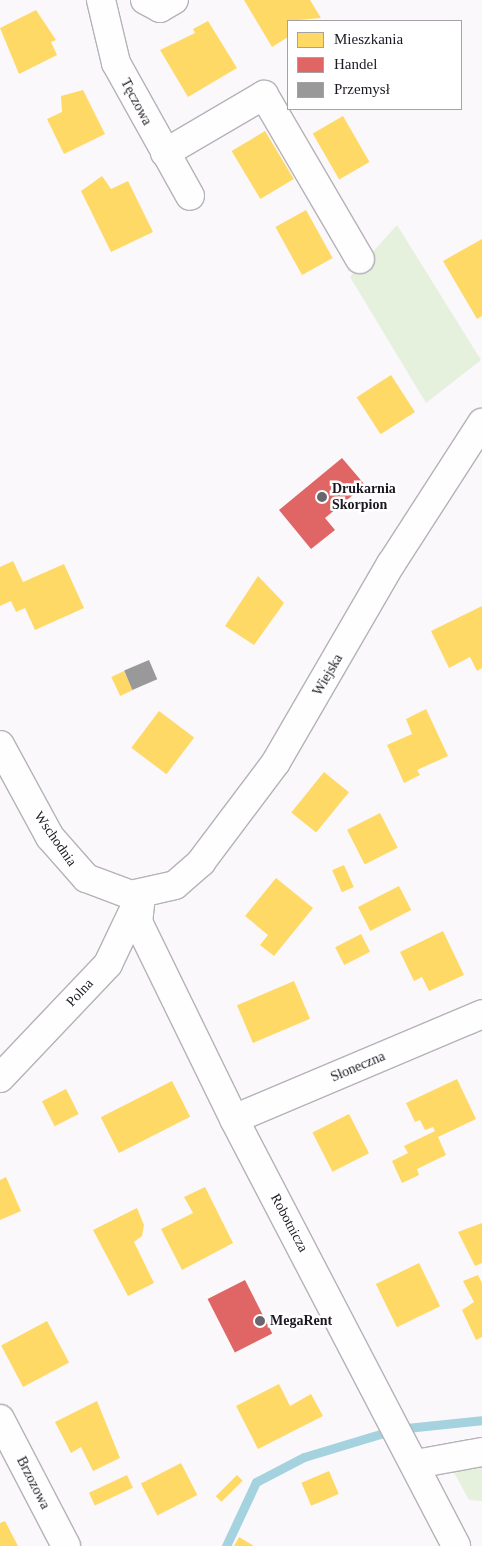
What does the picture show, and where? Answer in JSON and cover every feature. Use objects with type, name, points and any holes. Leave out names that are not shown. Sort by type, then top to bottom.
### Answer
[{"type":"street","name":"Tęczowa","points":[[101,0],[116,63],[190,196]]},
{"type":"street","points":[[145,0],[160,8],[174,0]]},
{"type":"street","points":[[165,153],[264,95],[360,259]]},
{"type":"street","name":"Wiejska","points":[[141,895],[175,885],[193,870],[248,802],[482,423]]},
{"type":"street","name":"Wschodnia","points":[[0,745],[50,837],[72,866],[103,888],[141,895]]},
{"type":"street","name":"Polna","points":[[0,1078],[108,964],[141,895]]},
{"type":"street","name":"Robotnicza","points":[[141,895],[138,922],[234,1119],[393,1419],[456,1546]]},
{"type":"street","name":"Słoneczna","points":[[234,1119],[482,1014]]},
{"type":"street","name":"Brzozowa","points":[[0,1419],[66,1546]]},
{"type":"street","points":[[413,1458],[482,1452]]},
{"type":"green space","points":[[397,225],[481,360],[426,403],[350,277]]},
{"type":"green space","points":[[482,1465],[482,1501],[469,1500],[452,1469]]},
{"type":"building: Mieszkania","points":[[244,0],[310,0],[321,18],[287,20],[287,38],[272,47]]},
{"type":"building: Mieszkania","points":[[36,10],[56,40],[51,42],[57,55],[19,74],[0,28]]},
{"type":"building: Mieszkania","points":[[208,21],[237,68],[188,97],[160,50],[195,33],[193,29]]},
{"type":"building: Mieszkania","points":[[83,90],[105,134],[64,154],[47,119],[62,112],[61,96]]},
{"type":"building: Mieszkania","points":[[343,116],[370,162],[339,179],[313,134]]},
{"type":"building: Mieszkania","points":[[265,131],[294,179],[260,199],[232,151]]},
{"type":"building: Mieszkania","points":[[102,176],[111,189],[128,181],[153,232],[111,252],[81,191]]},
{"type":"building: Mieszkania","points":[[306,210],[333,258],[302,275],[275,227]]},
{"type":"building: Mieszkania","points":[[482,239],[482,316],[477,319],[443,261]]},
{"type":"building: Mieszkania","points":[[391,375],[415,412],[381,434],[357,397]]},
{"type":"building: Mieszkania","points":[[13,561],[23,582],[64,564],[84,608],[35,630],[25,608],[16,612],[11,601],[0,606],[0,567]]},
{"type":"building: Mieszkania","points":[[258,576],[284,603],[254,645],[225,626]]},
{"type":"building: Mieszkania","points":[[482,606],[482,668],[477,671],[470,657],[449,668],[431,631]]},
{"type":"building: Mieszkania","points":[[124,671],[133,690],[120,696],[111,677]]},
{"type":"building: Mieszkania","points":[[426,709],[448,756],[417,770],[420,775],[404,783],[387,745],[412,734],[406,719]]},
{"type":"building: Mieszkania","points":[[159,711],[194,737],[166,774],[131,748]]},
{"type":"building: Mieszkania","points":[[324,772],[349,792],[316,833],[291,812]]},
{"type":"building: Mieszkania","points":[[380,813],[398,848],[365,865],[347,830]]},
{"type":"building: Mieszkania","points":[[344,865],[354,887],[342,892],[332,870]]},
{"type":"building: Mieszkania","points":[[276,878],[313,908],[274,956],[260,945],[268,935],[245,916]]},
{"type":"building: Mieszkania","points":[[399,886],[411,910],[370,931],[358,907]]},
{"type":"building: Mieszkania","points":[[443,931],[464,975],[429,991],[422,977],[414,981],[400,952]]},
{"type":"building: Mieszkania","points":[[361,934],[370,952],[344,965],[335,947]]},
{"type":"building: Mieszkania","points":[[294,981],[310,1019],[253,1043],[237,1005]]},
{"type":"building: Mieszkania","points":[[457,1079],[476,1119],[438,1137],[446,1155],[417,1169],[419,1175],[402,1183],[392,1161],[408,1153],[404,1146],[435,1131],[433,1127],[425,1130],[420,1120],[415,1122],[406,1103]]},
{"type":"building: Mieszkania","points":[[172,1081],[190,1117],[119,1153],[101,1117]]},
{"type":"building: Mieszkania","points":[[66,1089],[79,1114],[55,1126],[42,1101]]},
{"type":"building: Mieszkania","points":[[349,1114],[369,1153],[332,1172],[312,1133]]},
{"type":"building: Mieszkania","points":[[6,1177],[21,1211],[0,1220],[0,1180]]},
{"type":"building: Mieszkania","points":[[205,1187],[233,1243],[182,1270],[161,1229],[193,1213],[184,1197]]},
{"type":"building: Mieszkania","points":[[137,1208],[144,1225],[142,1236],[134,1242],[154,1283],[128,1296],[93,1230]]},
{"type":"building: Mieszkania","points":[[482,1223],[482,1263],[475,1266],[458,1232]]},
{"type":"building: Mieszkania","points":[[419,1263],[440,1306],[397,1327],[376,1284]]},
{"type":"building: Mieszkania","points":[[478,1275],[482,1283],[482,1337],[476,1340],[462,1310],[474,1302],[463,1281]]},
{"type":"building: Mieszkania","points":[[47,1321],[69,1362],[23,1387],[1,1345]]},
{"type":"building: Mieszkania","points":[[279,1384],[290,1406],[311,1394],[323,1416],[258,1449],[236,1406]]},
{"type":"building: Mieszkania","points":[[97,1401],[120,1458],[93,1471],[81,1447],[71,1453],[55,1422]]},
{"type":"building: Mieszkania","points":[[181,1463],[197,1495],[157,1516],[141,1483]]},
{"type":"building: Mieszkania","points":[[329,1471],[339,1494],[311,1506],[301,1483]]},
{"type":"building: Mieszkania","points":[[127,1475],[133,1488],[95,1505],[89,1493]]},
{"type":"building: Mieszkania","points":[[237,1475],[243,1481],[221,1502],[216,1496]]},
{"type":"building: Mieszkania","points":[[5,1521],[18,1546],[0,1546],[0,1523]]},
{"type":"building: Mieszkania","points":[[239,1537],[254,1546],[234,1546]]},
{"type":"building: Handel","name":"Drukarnia Skorpion","points":[[342,458],[365,485],[325,518],[335,530],[311,549],[279,510]]},
{"type":"building: Handel","points":[[245,1280],[272,1333],[235,1353],[208,1299]]},
{"type":"building: Przemysł","points":[[149,660],[157,679],[132,690],[124,671]]},
{"type":"waterway","points":[[226,1546],[256,1482],[304,1457],[397,1429],[482,1420]]},
{"type":"place","name":"Drukarnia Skorpion","points":[[322,497]]},
{"type":"place","name":"MegaRent","points":[[260,1321]]}]
